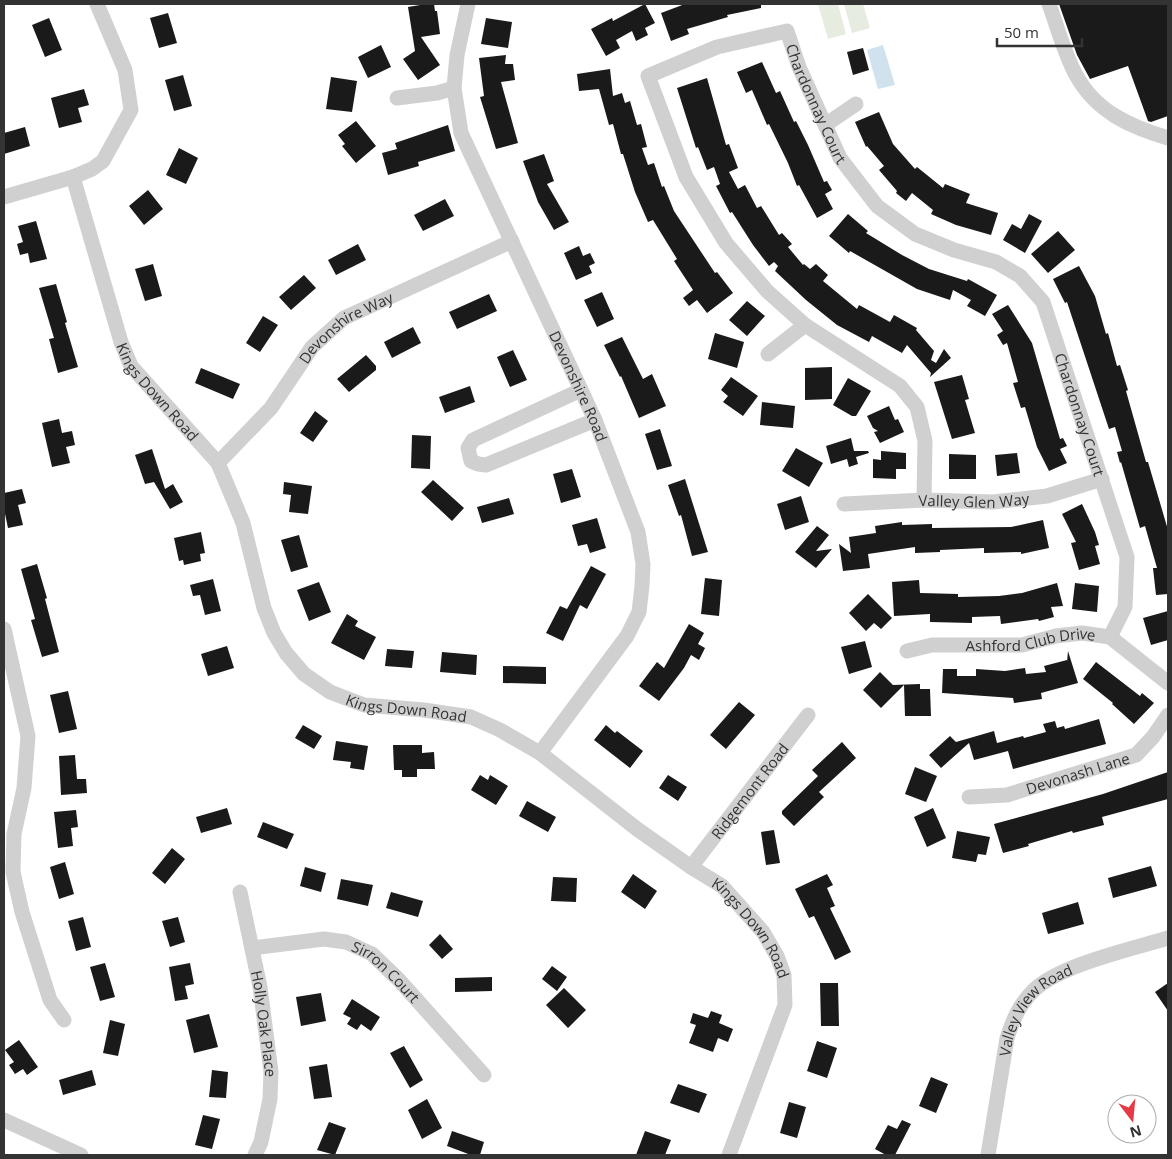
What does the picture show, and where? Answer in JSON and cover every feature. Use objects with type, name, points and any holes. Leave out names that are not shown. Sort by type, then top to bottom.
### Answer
[{"type":"street","points":[[4,197],[73,177],[92,169],[103,161],[131,110],[125,70],[97,4]]},
{"type":"street","name":"Devonshire Road","points":[[468,4],[457,55],[454,88],[461,133],[595,420],[638,532],[643,564],[639,612],[628,636],[540,753]]},
{"type":"street","points":[[1049,4],[1076,75],[1089,94],[1107,112],[1137,129],[1168,138]]},
{"type":"street","name":"Chardonnay Court","points":[[924,500],[925,441],[917,407],[900,386],[805,325],[768,291],[726,243],[686,177],[648,76],[717,47],[786,31],[799,67],[840,158],[877,206],[915,234],[954,250],[996,262],[1020,276],[1043,302],[1102,479],[1126,558],[1126,607],[1110,637]]},
{"type":"street","points":[[397,98],[437,93],[454,88]]},
{"type":"street","points":[[825,125],[856,104]]},
{"type":"street","name":"Kings Down Road","points":[[73,177],[121,342],[131,366],[218,463],[243,523],[267,616],[274,633],[286,653],[304,674],[330,692],[364,706],[424,710],[471,717],[500,730],[540,753],[637,829],[722,886],[763,932],[777,956],[784,975],[785,1005],[729,1155]]},
{"type":"street","name":"Devonshire Way","points":[[218,463],[271,408],[312,347],[344,318],[512,241]]},
{"type":"street","points":[[768,354],[805,325]]},
{"type":"street","points":[[581,390],[473,440],[468,448],[471,461],[486,465],[595,420]]},
{"type":"street","name":"Valley Glen Way","points":[[844,504],[924,500],[993,502],[1047,496],[1102,479]]},
{"type":"street","points":[[4,628],[28,736],[24,788],[14,834],[13,872],[22,912],[50,1000],[64,1020]]},
{"type":"street","name":"Ashford Club Drive","points":[[907,651],[932,645],[1022,645],[1056,636],[1082,633],[1110,637],[1168,683]]},
{"type":"street","name":"Ridgemont Road","points":[[691,867],[808,715]]},
{"type":"street","name":"Devonash Lane","points":[[969,797],[1007,795],[1136,756],[1153,737],[1168,715]]},
{"type":"street","name":"Holly Oak Place","points":[[240,892],[260,987],[271,1072],[270,1099],[261,1142],[255,1155]]},
{"type":"street","name":"Valley View Road","points":[[988,1155],[1007,1038],[1012,1020],[1022,1004],[1034,990],[1051,978],[1069,969],[1168,938]]},
{"type":"street","name":"Sirron Court","points":[[252,948],[324,939],[346,942],[372,954],[399,980],[484,1075]]},
{"type":"street","points":[[4,1120],[81,1155]]},
{"type":"shaded area","points":[[818,4],[838,4],[846,34],[828,39]]},
{"type":"shaded area","points":[[844,4],[863,4],[870,28],[852,33]]},
{"type":"water","points":[[883,45],[895,85],[878,89],[867,50]]},
{"type":"building","points":[[434,4],[435,11],[437,11],[440,34],[421,37],[440,65],[418,80],[403,59],[415,51],[408,7]]},
{"type":"building","points":[[645,4],[655,23],[645,28],[648,35],[636,41],[632,31],[616,40],[620,48],[606,56],[591,29],[612,18],[613,21]]},
{"type":"building","points":[[685,4],[761,4],[761,8],[727,15],[728,17],[687,29],[689,34],[671,41],[661,13]]},
{"type":"building","points":[[1059,4],[1168,4],[1168,116],[1151,122],[1148,121],[1128,66],[1090,79],[1077,55]]},
{"type":"building","points":[[168,13],[177,43],[159,48],[150,18]]},
{"type":"building","points":[[49,18],[62,50],[45,57],[32,25]]},
{"type":"building","points":[[486,18],[512,22],[508,48],[481,44]]},
{"type":"building","points":[[381,45],[391,67],[368,78],[358,57]]},
{"type":"building","points":[[863,48],[869,70],[853,75],[847,52]]},
{"type":"building","points":[[506,55],[505,64],[513,64],[515,80],[501,82],[518,143],[496,149],[480,97],[484,96],[479,58]]},
{"type":"building","points":[[762,62],[776,93],[780,91],[794,122],[796,121],[824,182],[827,181],[832,190],[825,194],[833,209],[817,218],[799,185],[797,186],[788,163],[769,124],[767,125],[752,90],[746,93],[737,72]]},
{"type":"building","points":[[610,69],[613,96],[622,93],[625,103],[630,101],[637,125],[641,124],[647,147],[642,148],[648,165],[654,163],[662,187],[664,186],[674,211],[715,273],[717,272],[733,293],[707,313],[697,300],[689,306],[683,298],[693,290],[674,261],[677,259],[653,220],[648,222],[635,192],[623,154],[621,154],[613,124],[609,125],[599,89],[579,91],[577,74]]},
{"type":"building","points":[[183,75],[192,106],[174,111],[165,80]]},
{"type":"building","points":[[331,77],[357,81],[352,112],[326,109]]},
{"type":"building","points":[[707,78],[726,145],[729,144],[738,168],[729,172],[738,189],[745,185],[757,208],[761,206],[779,235],[782,233],[792,244],[788,247],[803,265],[810,269],[816,264],[828,275],[823,281],[857,309],[859,305],[890,322],[894,315],[917,328],[916,330],[934,351],[931,360],[936,363],[944,349],[951,358],[930,377],[931,373],[907,345],[902,353],[872,336],[869,342],[837,325],[806,300],[775,271],[778,266],[774,262],[769,266],[753,245],[732,212],[730,213],[716,186],[720,184],[714,167],[707,170],[698,147],[696,148],[677,88]]},
{"type":"building","points":[[84,89],[89,105],[78,108],[82,122],[59,128],[51,98]]},
{"type":"building","points":[[879,112],[893,144],[915,169],[917,167],[943,188],[945,184],[970,194],[966,203],[998,213],[991,235],[956,225],[931,214],[933,210],[912,193],[906,201],[896,193],[897,191],[879,170],[884,166],[866,147],[855,122]]},
{"type":"building","points":[[356,121],[376,146],[356,163],[342,146],[345,144],[338,135]]},
{"type":"building","points":[[448,125],[455,151],[418,162],[419,166],[388,175],[382,153],[397,149],[395,143]]},
{"type":"building","points":[[25,127],[30,146],[4,154],[4,133]]},
{"type":"building","points":[[179,148],[198,158],[186,184],[166,175]]},
{"type":"building","points":[[544,154],[554,181],[547,184],[569,222],[554,230],[538,202],[523,161]]},
{"type":"building","points":[[148,190],[163,209],[144,225],[129,206]]},
{"type":"building","points":[[445,199],[454,216],[423,231],[414,215]]},
{"type":"building","points":[[848,214],[868,231],[866,233],[902,255],[929,269],[967,281],[968,279],[997,295],[985,316],[967,306],[971,300],[953,290],[950,300],[917,289],[850,251],[849,253],[829,236]]},
{"type":"building","points":[[1029,214],[1042,221],[1025,253],[1003,240],[1012,224],[1021,229]]},
{"type":"building","points":[[36,221],[47,259],[30,263],[28,253],[20,255],[17,244],[23,242],[18,226]]},
{"type":"building","points":[[1058,231],[1075,250],[1048,273],[1031,254]]},
{"type":"building","points":[[358,244],[366,260],[336,275],[328,260]]},
{"type":"building","points":[[579,246],[583,256],[590,253],[595,263],[589,266],[592,273],[576,280],[564,253]]},
{"type":"building","points":[[153,264],[162,296],[145,301],[135,269]]},
{"type":"building","points":[[1079,266],[1095,296],[1117,366],[1120,365],[1146,462],[1148,462],[1168,530],[1168,594],[1156,595],[1153,568],[1157,568],[1145,526],[1140,528],[1120,463],[1117,452],[1122,451],[1115,427],[1109,429],[1067,302],[1065,303],[1053,279]]},
{"type":"building","points":[[304,275],[316,288],[291,310],[279,297]]},
{"type":"building","points":[[56,284],[78,367],[58,373],[49,339],[54,338],[39,288]]},
{"type":"building","points":[[602,292],[614,319],[597,327],[584,300]]},
{"type":"building","points":[[489,294],[497,311],[457,329],[449,312]]},
{"type":"building","points":[[747,301],[765,316],[747,336],[729,320]]},
{"type":"building","points":[[1008,305],[1032,343],[1060,439],[1063,438],[1067,446],[1060,449],[1067,463],[1049,471],[1037,447],[1025,407],[1021,408],[1013,383],[1018,382],[1007,343],[1003,345],[997,335],[1003,331],[992,314]]},
{"type":"building","points":[[263,316],[278,325],[260,352],[246,343]]},
{"type":"building","points":[[413,327],[421,343],[392,358],[384,342]]},
{"type":"building","points":[[715,333],[744,342],[737,368],[708,359]]},
{"type":"building","points":[[622,337],[643,379],[652,374],[666,406],[639,418],[621,376],[604,345]]},
{"type":"building","points":[[513,350],[527,380],[510,387],[497,357]]},
{"type":"building","points":[[366,355],[376,366],[376,370],[349,392],[337,379]]},
{"type":"building","points":[[832,367],[832,399],[805,400],[805,368]]},
{"type":"building","points":[[201,368],[240,384],[233,399],[195,383]]},
{"type":"building","points":[[962,375],[969,399],[965,400],[975,433],[952,439],[934,382]]},
{"type":"building","points":[[731,377],[758,396],[743,416],[723,402],[728,396],[721,390]]},
{"type":"building","points":[[848,378],[871,391],[856,416],[852,416],[833,405]]},
{"type":"building","points":[[470,386],[475,402],[445,413],[439,397]]},
{"type":"building","points":[[762,402],[795,406],[793,428],[760,425]]},
{"type":"building","points":[[889,406],[895,420],[898,419],[904,432],[880,443],[874,432],[878,431],[873,428],[867,416]]},
{"type":"building","points":[[315,411],[328,421],[313,442],[300,433]]},
{"type":"building","points":[[59,419],[62,433],[72,431],[75,445],[66,447],[70,463],[52,467],[42,423]]},
{"type":"building","points":[[660,429],[672,466],[657,470],[645,434]]},
{"type":"building","points":[[412,435],[431,436],[430,469],[411,468]]},
{"type":"building","points":[[851,438],[854,451],[868,451],[869,453],[856,457],[858,464],[849,467],[847,459],[831,464],[826,446]]},
{"type":"building","points":[[796,448],[823,463],[809,487],[782,471]]},
{"type":"building","points":[[152,449],[165,489],[173,484],[183,502],[170,509],[154,482],[145,484],[135,455]]},
{"type":"building","points":[[881,451],[906,453],[906,469],[896,469],[896,479],[873,478],[873,459],[881,460]]},
{"type":"building","points":[[1017,453],[1020,473],[997,476],[995,455]]},
{"type":"building","points":[[949,454],[976,455],[976,479],[949,479]]},
{"type":"building","points":[[572,469],[581,497],[561,503],[553,474]]},
{"type":"building","points":[[685,479],[708,552],[692,556],[681,515],[679,516],[668,485]]},
{"type":"building","points":[[433,480],[464,508],[452,521],[421,492]]},
{"type":"building","points":[[284,482],[312,486],[308,514],[289,512],[291,495],[283,494]]},
{"type":"building","points":[[22,489],[26,503],[18,505],[23,525],[8,528],[4,509],[4,493]]},
{"type":"building","points":[[801,496],[809,522],[785,530],[777,504]]},
{"type":"building","points":[[509,498],[514,514],[482,523],[477,507]]},
{"type":"building","points":[[1082,504],[1099,545],[1095,546],[1100,564],[1079,570],[1071,543],[1076,542],[1062,514]]},
{"type":"building","points":[[597,518],[606,548],[590,553],[587,544],[578,546],[572,525]]},
{"type":"building","points":[[1043,520],[1049,548],[1021,554],[1021,552],[984,553],[984,548],[915,553],[915,547],[868,554],[870,568],[843,571],[839,544],[851,553],[849,537],[876,533],[875,526],[902,522],[902,525],[932,524],[932,528],[1011,527]]},
{"type":"building","points":[[817,526],[829,535],[816,551],[832,549],[816,568],[795,552]]},
{"type":"building","points":[[201,532],[205,553],[200,554],[201,561],[184,565],[183,560],[179,561],[174,538]]},
{"type":"building","points":[[299,535],[308,567],[291,572],[281,540]]},
{"type":"building","points":[[37,564],[59,652],[42,657],[31,620],[35,619],[21,569]]},
{"type":"building","points":[[591,566],[606,574],[587,609],[580,605],[563,641],[546,633],[560,606],[567,609]]},
{"type":"building","points":[[705,578],[722,580],[719,616],[701,614]]},
{"type":"building","points":[[213,579],[221,611],[205,615],[200,595],[193,596],[190,585]]},
{"type":"building","points":[[919,580],[920,593],[958,594],[958,597],[999,596],[1022,593],[1057,583],[1063,606],[1051,607],[1054,617],[1039,621],[1038,619],[1001,624],[1000,616],[972,617],[972,623],[930,622],[930,614],[894,616],[892,582]]},
{"type":"building","points":[[319,582],[331,612],[309,621],[297,590]]},
{"type":"building","points":[[1075,583],[1099,586],[1097,612],[1072,609]]},
{"type":"building","points":[[868,594],[892,618],[881,629],[874,623],[866,631],[849,613]]},
{"type":"building","points":[[1168,611],[1168,640],[1151,645],[1143,618]]},
{"type":"building","points":[[347,614],[358,621],[355,626],[376,637],[364,660],[331,643]]},
{"type":"building","points":[[689,624],[704,633],[698,644],[705,648],[699,660],[691,655],[684,668],[659,701],[639,686],[657,662],[664,668]]},
{"type":"building","points":[[865,641],[872,667],[849,674],[841,647]]},
{"type":"building","points":[[227,646],[234,668],[208,676],[201,654]]},
{"type":"building","points":[[387,649],[414,651],[412,668],[385,666]]},
{"type":"building","points":[[1068,651],[1078,683],[1041,693],[1042,699],[1014,703],[1013,698],[942,693],[943,669],[957,669],[957,676],[976,676],[976,669],[1005,671],[1025,668],[1026,674],[1046,672],[1044,666],[1067,660],[1067,662]]},
{"type":"building","points":[[442,652],[477,655],[476,675],[440,672]]},
{"type":"building","points":[[1096,662],[1140,696],[1142,693],[1154,703],[1134,724],[1113,703],[1083,679]]},
{"type":"building","points":[[503,666],[546,667],[546,684],[503,683]]},
{"type":"building","points":[[880,672],[893,685],[920,684],[920,689],[930,689],[931,716],[905,716],[904,685],[881,708],[863,690]]},
{"type":"building","points":[[68,691],[77,729],[59,733],[50,695]]},
{"type":"building","points":[[739,702],[755,715],[726,749],[710,735]]},
{"type":"building","points":[[1099,719],[1106,744],[1013,769],[1008,751],[974,760],[969,743],[941,768],[929,755],[950,736],[956,742],[994,731],[997,743],[1046,732],[1043,724],[1055,721],[1057,728],[1064,726],[1065,729]]},
{"type":"building","points":[[303,725],[322,736],[314,749],[295,738]]},
{"type":"building","points":[[606,725],[643,751],[630,768],[594,740]]},
{"type":"building","points":[[336,741],[368,746],[364,770],[350,768],[351,762],[333,760]]},
{"type":"building","points":[[842,742],[856,758],[819,792],[824,797],[794,826],[782,814],[782,811],[818,776],[812,770]]},
{"type":"building","points":[[393,745],[422,745],[422,753],[434,752],[435,769],[417,769],[417,777],[402,777],[402,770],[394,770]]},
{"type":"building","points":[[75,755],[77,779],[86,779],[87,793],[61,795],[59,756]]},
{"type":"building","points":[[915,767],[937,776],[926,802],[905,794]]},
{"type":"building","points":[[1168,772],[1168,799],[1102,817],[1104,825],[1073,833],[1072,831],[1003,853],[994,824],[1103,794]]},
{"type":"building","points":[[480,775],[488,780],[490,775],[508,786],[496,805],[471,790]]},
{"type":"building","points":[[668,775],[687,787],[678,801],[659,788]]},
{"type":"building","points":[[527,801],[556,817],[548,832],[519,816]]},
{"type":"building","points":[[227,808],[232,824],[201,833],[196,817]]},
{"type":"building","points":[[933,808],[946,838],[927,847],[914,817]]},
{"type":"building","points":[[76,810],[78,827],[71,828],[73,846],[58,848],[54,812]]},
{"type":"building","points":[[263,822],[294,834],[287,849],[257,837]]},
{"type":"building","points":[[774,830],[780,863],[766,865],[761,832]]},
{"type":"building","points":[[957,831],[990,837],[986,855],[978,854],[976,862],[952,858]]},
{"type":"building","points":[[172,848],[185,859],[165,884],[152,873]]},
{"type":"building","points":[[65,862],[74,894],[59,899],[50,867]]},
{"type":"building","points":[[1151,866],[1157,886],[1113,898],[1108,878]]},
{"type":"building","points":[[305,867],[326,873],[321,892],[300,886]]},
{"type":"building","points":[[633,874],[657,891],[645,909],[621,892]]},
{"type":"building","points":[[827,874],[833,885],[827,888],[835,906],[830,908],[851,952],[835,960],[814,916],[809,918],[795,889]]},
{"type":"building","points":[[553,877],[577,878],[576,902],[551,901]]},
{"type":"building","points":[[341,879],[373,885],[368,906],[337,899]]},
{"type":"building","points":[[391,892],[423,901],[418,917],[386,908]]},
{"type":"building","points":[[1078,902],[1084,924],[1048,934],[1042,913]]},
{"type":"building","points":[[83,917],[91,947],[76,951],[68,921]]},
{"type":"building","points":[[178,917],[185,942],[170,947],[162,921]]},
{"type":"building","points":[[440,934],[453,949],[442,959],[429,945]]},
{"type":"building","points":[[105,963],[115,997],[100,1001],[90,967]]},
{"type":"building","points":[[190,963],[194,984],[185,986],[188,999],[175,1001],[169,967]]},
{"type":"building","points":[[552,966],[567,977],[557,991],[542,979]]},
{"type":"building","points":[[492,977],[492,991],[455,992],[455,978]]},
{"type":"building","points":[[820,983],[838,983],[839,1026],[821,1026]]},
{"type":"building","points":[[1168,983],[1168,1011],[1155,992]]},
{"type":"building","points":[[564,988],[586,1010],[568,1028],[546,1005]]},
{"type":"building","points":[[321,993],[326,1021],[301,1026],[296,997]]},
{"type":"building","points":[[352,999],[380,1017],[371,1031],[361,1024],[357,1030],[347,1024],[351,1018],[343,1014]]},
{"type":"building","points":[[711,1011],[722,1015],[719,1023],[733,1029],[728,1042],[718,1038],[713,1052],[689,1043],[696,1025],[690,1023],[693,1013],[708,1018]]},
{"type":"building","points":[[209,1014],[218,1047],[194,1053],[186,1020]]},
{"type":"building","points":[[110,1020],[125,1024],[118,1056],[103,1053]]},
{"type":"building","points":[[19,1040],[38,1067],[27,1075],[23,1069],[15,1074],[9,1065],[14,1062],[5,1050]]},
{"type":"building","points":[[817,1041],[837,1048],[827,1078],[807,1071]]},
{"type":"building","points":[[404,1046],[423,1080],[410,1088],[390,1053]]},
{"type":"building","points":[[327,1064],[332,1097],[314,1099],[309,1067]]},
{"type":"building","points":[[92,1070],[96,1085],[63,1095],[59,1080]]},
{"type":"building","points":[[212,1070],[228,1072],[226,1098],[209,1097]]},
{"type":"building","points":[[931,1077],[948,1084],[936,1113],[919,1106]]},
{"type":"building","points":[[678,1084],[707,1094],[699,1113],[670,1103]]},
{"type":"building","points":[[427,1099],[442,1128],[422,1139],[408,1110]]},
{"type":"building","points":[[789,1102],[806,1107],[797,1138],[780,1133]]},
{"type":"building","points":[[203,1115],[220,1119],[212,1149],[195,1145]]},
{"type":"building","points":[[902,1120],[911,1124],[895,1155],[886,1155],[875,1149],[888,1125],[897,1129]]},
{"type":"building","points":[[329,1122],[346,1128],[335,1155],[317,1150]]},
{"type":"building","points":[[452,1131],[484,1142],[480,1155],[471,1155],[447,1146]]},
{"type":"building","points":[[645,1131],[671,1140],[665,1155],[636,1155]]}]
